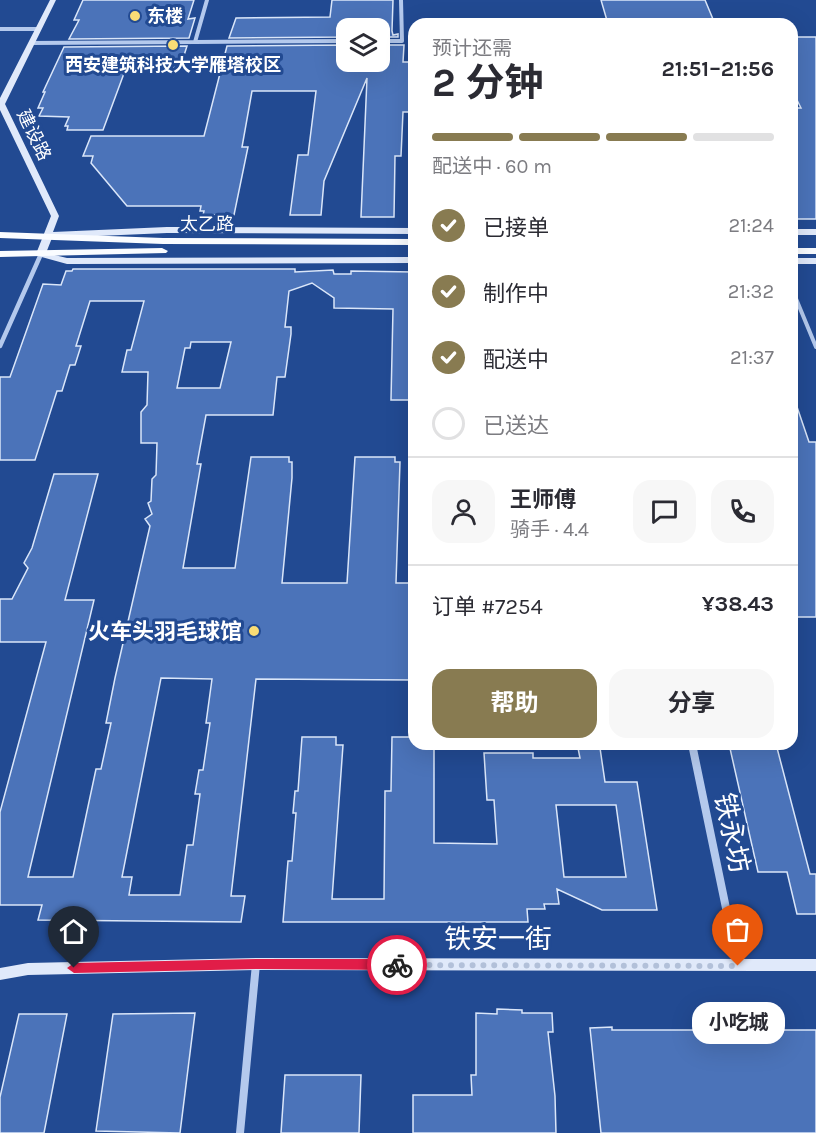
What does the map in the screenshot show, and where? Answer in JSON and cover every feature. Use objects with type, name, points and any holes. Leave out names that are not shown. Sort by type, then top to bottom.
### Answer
[{"type":"main road","name":"太乙路","points":[[0,235],[163,241],[408,242]]},
{"type":"main road","points":[[798,243],[816,243]]},
{"type":"main road","name":"太乙路","points":[[0,254],[150,251],[408,251]]},
{"type":"main road","points":[[798,251],[816,251]]},
{"type":"street","name":"建设路","points":[[41,254],[55,216],[0,104],[53,0]]},
{"type":"street","points":[[195,42],[207,0]]},
{"type":"street","points":[[390,41],[402,41],[401,0]]},
{"type":"street","points":[[0,29],[38,29]]},
{"type":"street","points":[[31,43],[336,41]]},
{"type":"street","points":[[48,235],[167,231],[408,231]]},
{"type":"street","points":[[798,232],[816,232]]},
{"type":"street","points":[[0,346],[41,254],[67,261],[408,260]]},
{"type":"street","points":[[798,261],[816,261]]},
{"type":"street","name":"铁永坊","points":[[693,750],[738,966]]},
{"type":"street","points":[[240,1133],[256,964]]},
{"type":"street","name":"铁安一街","points":[[0,974],[28,969],[256,964],[816,965]]},
{"type":"lane","points":[[798,303],[816,346]]},
{"type":"building","points":[[83,0],[194,0],[188,19],[195,18],[189,38],[69,39],[79,20],[74,20]]},
{"type":"building","points":[[332,0],[393,0],[392,31],[393,35],[398,34],[398,37],[390,37],[390,18],[336,18],[336,37],[229,38],[236,18],[330,17]]},
{"type":"building","points":[[601,0],[705,0],[712,18],[606,18]]},
{"type":"building","points":[[798,37],[816,37],[816,219],[798,219],[798,108],[801,108],[798,102]]},
{"type":"building","points":[[336,45],[336,72],[390,72],[390,45],[404,45],[403,62],[408,62],[408,112],[403,112],[401,156],[395,156],[394,217],[361,217],[367,78],[324,181],[321,215],[290,215],[298,155],[308,155],[316,91],[252,91],[242,147],[248,147],[234,215],[203,215],[204,211],[200,211],[201,206],[127,206],[91,163],[93,156],[83,156],[91,136],[204,136],[227,46]]},
{"type":"building","points":[[187,46],[180,68],[126,68],[103,130],[67,130],[68,126],[65,126],[69,117],[39,116],[43,108],[38,108],[45,92],[43,92],[64,47]]},
{"type":"building","points":[[73,269],[295,269],[295,272],[333,270],[334,274],[351,274],[351,271],[408,272],[408,400],[391,400],[393,309],[334,308],[334,298],[312,283],[289,291],[285,327],[291,327],[291,334],[285,377],[277,377],[273,415],[206,415],[197,464],[201,464],[183,568],[235,568],[251,457],[289,457],[289,462],[292,462],[292,478],[282,583],[347,583],[355,457],[395,457],[395,462],[400,462],[396,583],[408,583],[408,680],[256,679],[231,896],[245,896],[241,922],[38,920],[42,905],[0,905],[0,812],[46,642],[0,642],[0,599],[12,599],[28,568],[24,563],[32,548],[54,474],[98,474],[65,600],[94,600],[28,877],[73,877],[96,769],[101,769],[111,723],[106,723],[150,526],[145,519],[152,514],[148,503],[151,501],[152,479],[156,475],[157,443],[141,443],[141,412],[147,405],[148,372],[122,372],[127,350],[131,350],[144,301],[90,301],[76,346],[81,346],[75,365],[70,365],[62,391],[57,391],[35,460],[0,460],[0,377],[10,377],[43,284],[61,285],[66,271]],"holes":[[[191,342],[231,342],[220,388],[177,388],[185,348],[190,348]],[[161,678],[212,679],[206,723],[210,723],[203,770],[199,770],[195,794],[200,794],[193,845],[187,845],[180,895],[129,895],[132,877],[122,877]]]},
{"type":"building","points":[[798,410],[809,442],[816,442],[816,617],[798,617]]},
{"type":"building","points":[[302,737],[336,737],[336,745],[343,745],[332,899],[384,899],[385,791],[391,791],[392,737],[408,737],[408,750],[434,750],[434,843],[497,844],[494,800],[487,800],[484,753],[533,753],[533,758],[580,758],[578,750],[600,750],[605,782],[637,782],[657,910],[602,910],[557,889],[559,904],[544,904],[545,909],[527,909],[528,922],[283,922],[288,861],[292,861],[296,813],[293,813],[295,791],[298,791]],"holes":[[[556,805],[616,805],[626,877],[564,877]]]},
{"type":"building","points":[[730,750],[778,750],[810,874],[816,874],[816,914],[797,914],[787,872],[758,872]]},
{"type":"building","points":[[497,1009],[522,1010],[522,1013],[552,1013],[553,1032],[548,1032],[555,1096],[556,1133],[413,1133],[413,1095],[472,1095],[471,1075],[476,1075],[476,1013],[497,1014]]},
{"type":"building","points":[[195,1013],[180,1133],[96,1131],[113,1014]]},
{"type":"building","points":[[19,1014],[67,1014],[44,1133],[0,1133],[0,1097]]},
{"type":"building","points":[[612,1027],[612,1030],[816,1030],[816,1133],[601,1133],[590,1028]]},
{"type":"building","points":[[285,1075],[361,1075],[359,1133],[281,1133]]},
{"type":"way so far","points":[[397,965],[738,966]]},
{"type":"place","name":"东楼","points":[[135,16]]},
{"type":"place","name":"西安建筑科技大学雁塔校区","points":[[173,45]]},
{"type":"place","name":"火车头羽毛球馆","points":[[254,631]]},
{"type":"place","name":"小吃城","points":[[738,966]]},
{"type":"route","points":[[74,968],[256,964],[397,965]]}]
